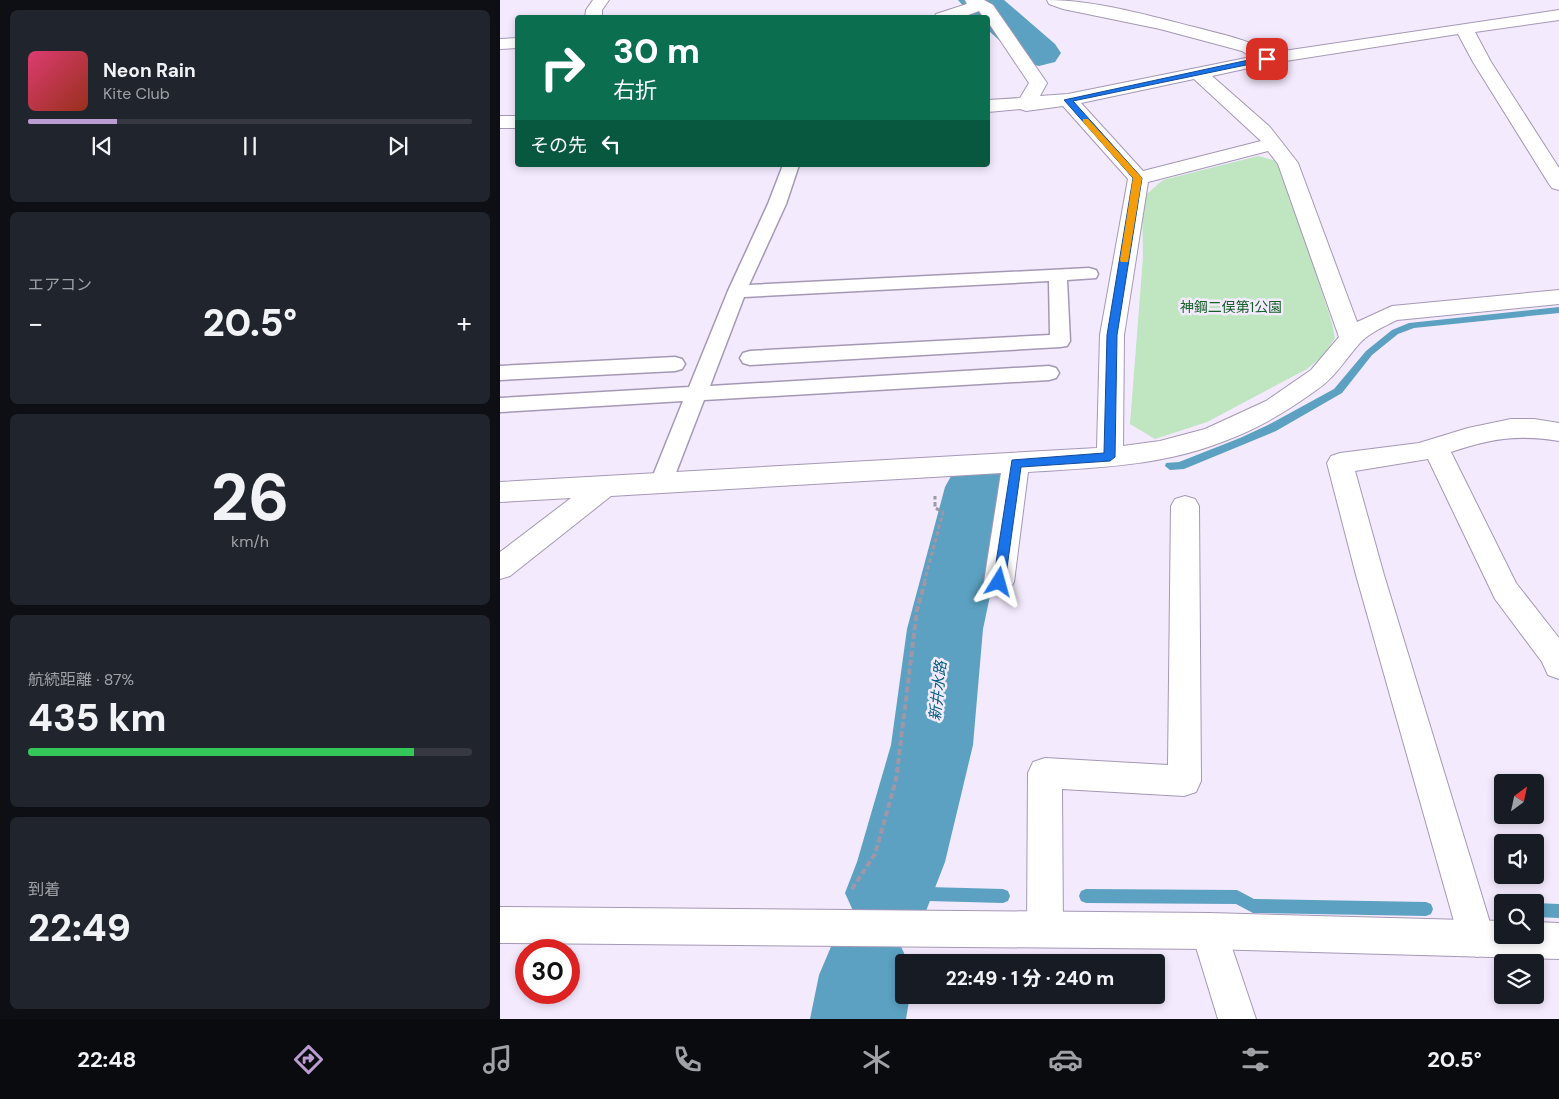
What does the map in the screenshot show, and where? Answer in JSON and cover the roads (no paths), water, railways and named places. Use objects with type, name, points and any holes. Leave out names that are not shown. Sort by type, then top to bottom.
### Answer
[{"type":"street","points":[[593,15],[594,10],[601,0]]},
{"type":"street","points":[[1055,0],[1069,5],[1162,24],[1248,47],[1267,59]]},
{"type":"street","points":[[949,15],[977,2],[990,15]]},
{"type":"street","points":[[990,16],[1038,83],[1026,105]]},
{"type":"street","points":[[990,106],[1026,105],[1068,100],[1267,59],[1464,28],[1559,16]]},
{"type":"street","points":[[1464,28],[1482,62],[1559,184]]},
{"type":"street","points":[[500,44],[515,43]]},
{"type":"street","points":[[1198,73],[1263,131],[1288,163],[1351,338]]},
{"type":"street","points":[[1068,100],[1138,178]]},
{"type":"street","points":[[500,122],[515,122]]},
{"type":"street","points":[[1138,178],[1272,144]]},
{"type":"street","points":[[1110,457],[1112,335],[1138,178]]},
{"type":"street","points":[[500,492],[1016,463],[1110,457],[1160,450],[1213,436],[1275,407],[1320,376],[1351,338],[1369,324],[1392,313],[1559,297]]},
{"type":"street","points":[[1476,939],[1370,575],[1340,463],[1420,452],[1468,437],[1511,428],[1534,428],[1559,432]]},
{"type":"street","points":[[1435,447],[1505,591],[1555,656],[1559,666]]},
{"type":"street","points":[[999,582],[1016,463]]},
{"type":"street","points":[[500,568],[604,486]]},
{"type":"street","points":[[1045,929],[1045,773],[1184,780],[1185,506]]},
{"type":"street","points":[[500,925],[1209,931],[1559,941]]},
{"type":"street","points":[[1209,931],[1237,1019]]},
{"type":"lane","points":[[661,483],[737,291],[776,204],[790,167]]},
{"type":"lane","points":[[737,291],[1089,274]]},
{"type":"lane","points":[[750,358],[1060,342],[1058,275]]},
{"type":"lane","points":[[500,373],[675,364]]},
{"type":"lane","points":[[500,406],[1049,373]]},
{"type":"waterway","name":"新井水路","points":[[979,0],[1039,53]]},
{"type":"waterway","points":[[1170,466],[1180,466],[1244,441],[1272,428],[1338,391],[1369,353],[1395,332],[1412,325],[1559,310]]},
{"type":"waterway","name":"新井水路","points":[[890,893],[901,862],[932,745],[945,629],[979,487]]},
{"type":"waterway","points":[[890,893],[1003,896]]},
{"type":"waterway","points":[[1086,896],[1237,897],[1253,906],[1426,909]]},
{"type":"waterway","points":[[1544,910],[1559,911]]},
{"type":"waterway","name":"新井水路","points":[[858,1019],[866,975]]},
{"type":"park label","name":"神鋼二俣第1公園","points":[[1231,307]]}]
